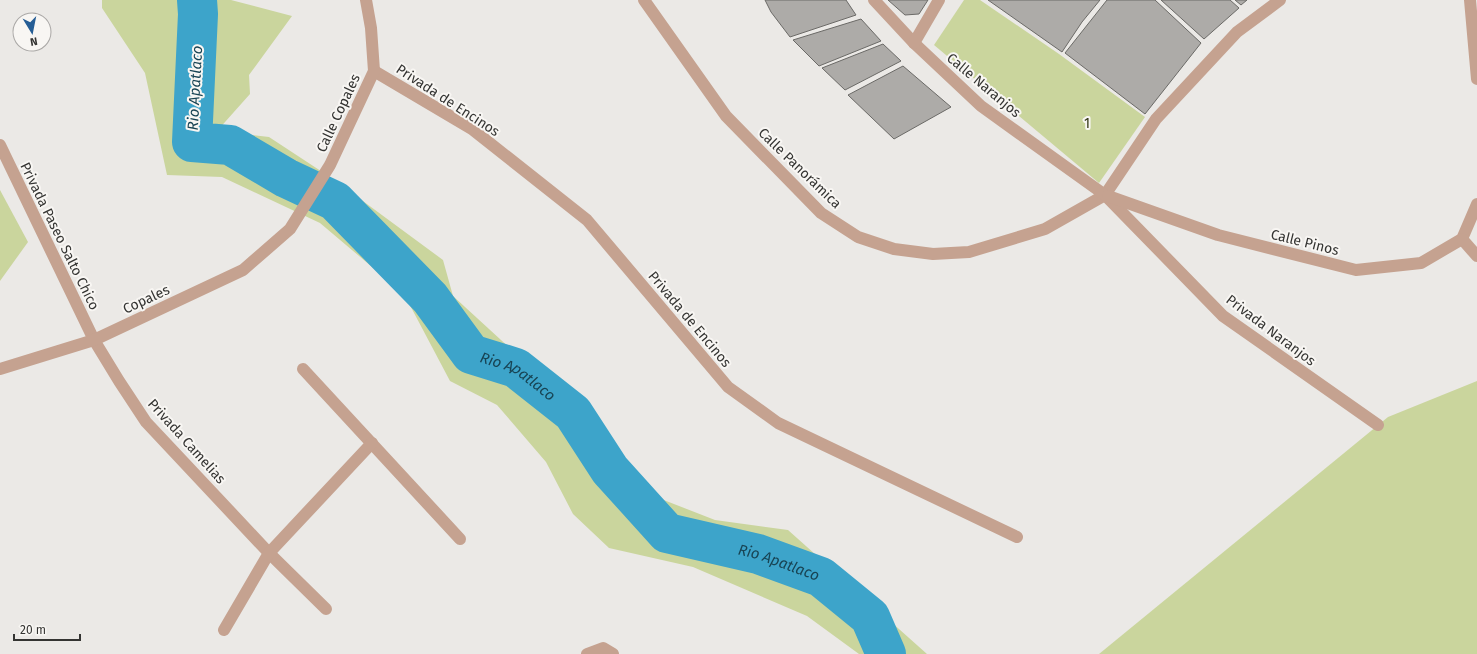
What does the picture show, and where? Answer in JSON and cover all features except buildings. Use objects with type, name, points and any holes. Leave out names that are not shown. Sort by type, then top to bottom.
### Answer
[{"type":"street","name":"Calle Copales","points":[[290,229],[330,166],[374,71],[371,28],[366,0]]},
{"type":"street","name":"Calle Panorámica","points":[[644,0],[726,116],[821,213],[858,237],[894,249],[933,254],[969,252],[1045,229],[1105,195]]},
{"type":"street","name":"Calle Naranjos","points":[[874,0],[914,43],[981,106],[1105,195]]},
{"type":"street","points":[[914,43],[939,0]]},
{"type":"street","points":[[1105,195],[1156,119],[1237,32],[1280,0]]},
{"type":"street","points":[[1470,0],[1477,79]]},
{"type":"street","name":"Privada de Encinos","points":[[374,71],[472,129],[587,220],[728,387],[778,423],[1017,537]]},
{"type":"street","name":"Privada Paseo Salto Chico","points":[[0,145],[94,340]]},
{"type":"street","name":"Calle Pinos","points":[[1105,195],[1218,235],[1356,270],[1421,263],[1462,239]]},
{"type":"street","name":"Privada Naranjos","points":[[1105,195],[1223,316],[1378,425]]},
{"type":"street","points":[[1477,204],[1462,239],[1477,256]]},
{"type":"street","name":"Copales","points":[[0,369],[94,340],[243,270],[290,229]]},
{"type":"street","name":"Privada Camelias","points":[[94,340],[146,422],[269,553],[326,609]]},
{"type":"street","points":[[303,368],[460,539]]},
{"type":"street","points":[[224,630],[269,553],[372,443]]},
{"type":"street","points":[[587,654],[603,648],[613,654]]},
{"type":"green space","points":[[102,0],[231,0],[292,16],[249,75],[250,94],[217,131],[269,137],[333,179],[443,260],[453,296],[599,433],[656,497],[715,520],[788,530],[927,654],[859,654],[807,616],[693,567],[609,548],[573,514],[546,462],[497,405],[450,381],[404,294],[320,223],[222,177],[167,175],[145,73],[102,8]]},
{"type":"green space","name":"1","points":[[964,0],[980,0],[1059,54],[1145,117],[1099,183],[934,45]]},
{"type":"green space","points":[[0,190],[28,242],[0,281]]},
{"type":"green space","points":[[1477,381],[1477,654],[1099,654],[1388,417]]},
{"type":"waterway","name":"Rio Apatlaco","points":[[197,0],[198,14],[192,142],[230,145],[286,178],[335,201],[430,298],[471,354],[516,368],[573,413],[610,470],[667,533],[758,554],[821,577],[870,617],[886,654]]}]
